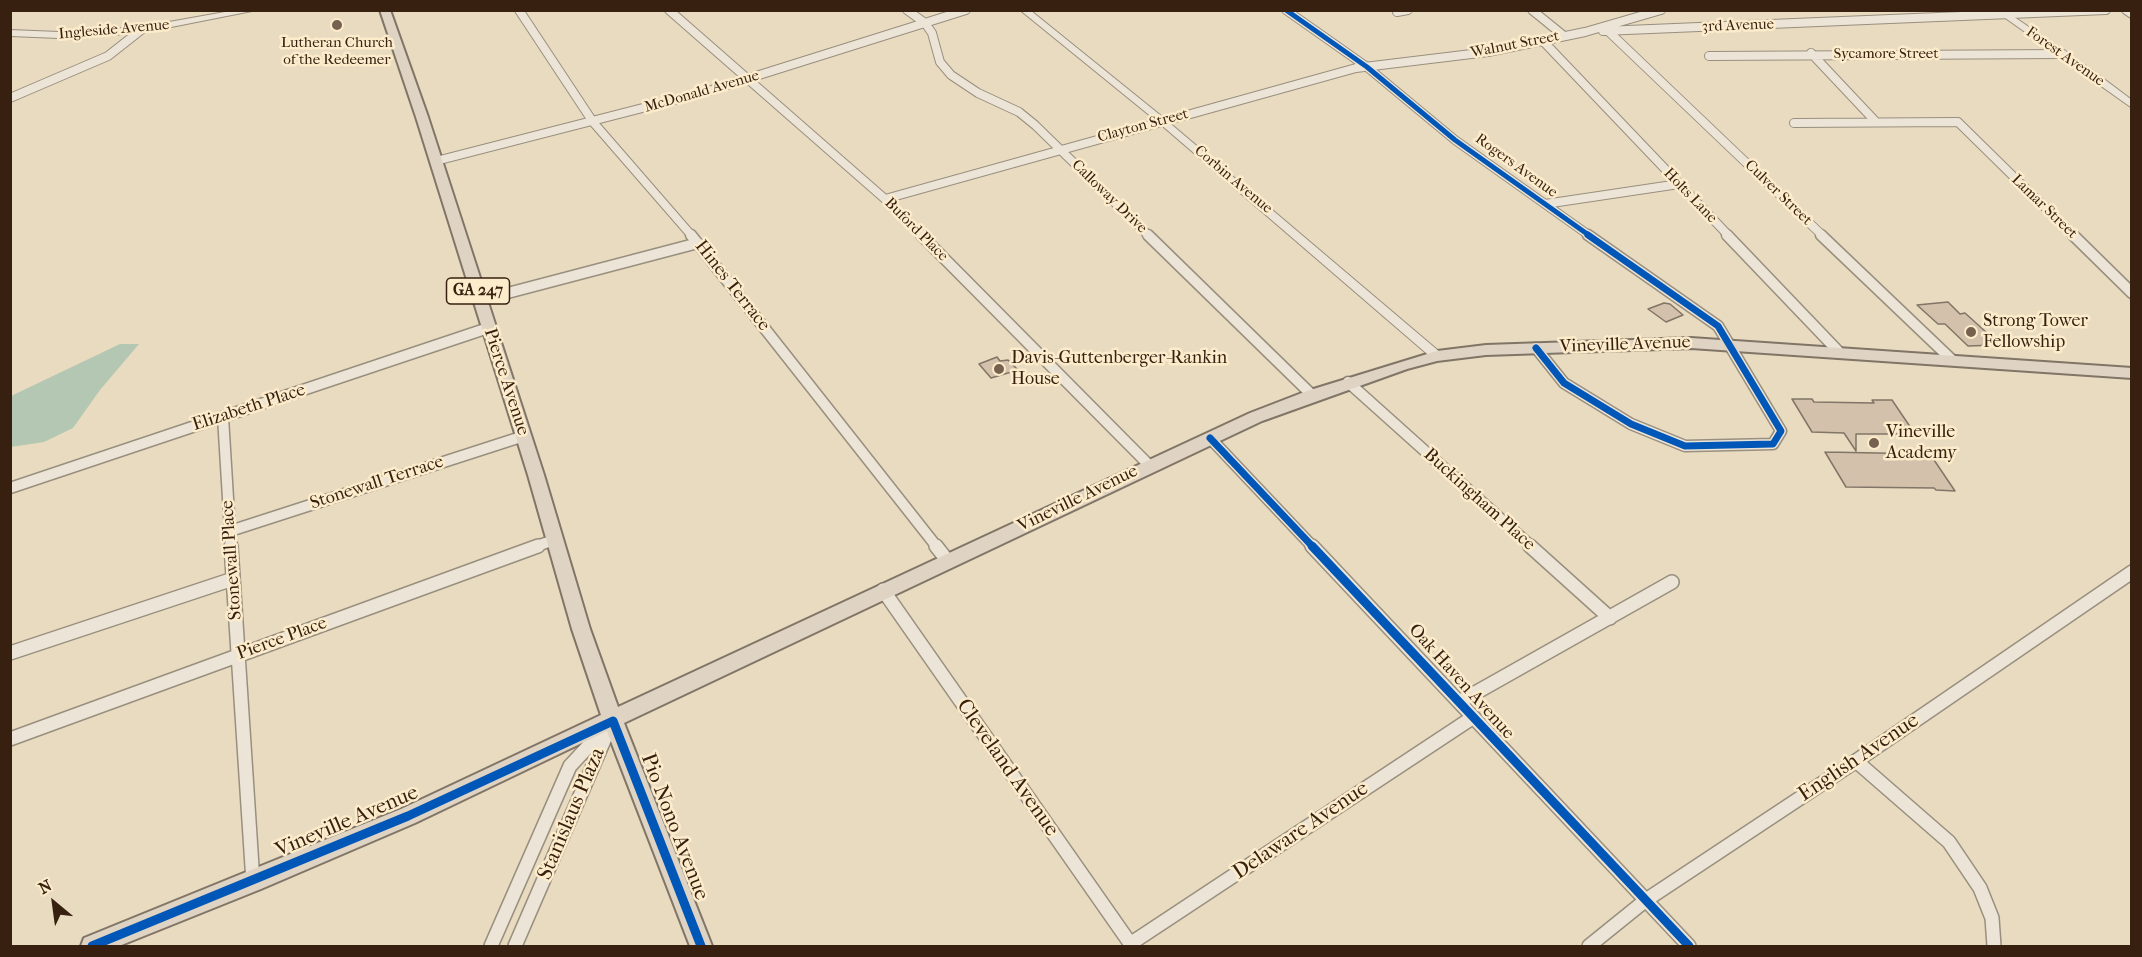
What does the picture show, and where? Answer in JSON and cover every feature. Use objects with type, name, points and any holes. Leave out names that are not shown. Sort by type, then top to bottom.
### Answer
[{"type":"main road","name":"Pierce Avenue","points":[[385,10],[481,300],[554,540],[613,721]]},
{"type":"main road","name":"Vineville Avenue","points":[[92,946],[254,882],[408,816],[613,721],[883,590],[1210,438],[1312,395],[1437,356],[1536,348],[1646,343],[1729,344],[2132,373]]},
{"type":"main road","name":"Pio Nono Avenue","points":[[613,721],[701,946]]},
{"type":"street","name":"Ingleside Avenue","points":[[10,33],[59,35],[141,30],[253,10]]},
{"type":"street","name":"Hines Terrace","points":[[519,10],[593,122],[698,243],[948,560]]},
{"type":"street","name":"Buford Place","points":[[669,10],[885,199],[1149,465]]},
{"type":"street","points":[[907,10],[925,23]]},
{"type":"street","name":"McDonald Avenue","points":[[436,162],[593,122],[746,79],[966,10]]},
{"type":"street","name":"Corbin Avenue","points":[[1024,10],[1162,121],[1437,356]]},
{"type":"street","name":"Rogers Avenue","points":[[1286,10],[1367,67],[1455,140],[1710,321],[1729,344],[1781,430],[1773,444],[1685,446],[1631,424],[1564,383],[1536,348]]},
{"type":"street","points":[[1397,12],[1408,10]]},
{"type":"street","points":[[1532,10],[1564,36]]},
{"type":"street","points":[[1606,29],[1661,10]]},
{"type":"street","points":[[1904,10],[1917,20]]},
{"type":"street","name":"3rd Avenue","points":[[1585,32],[1606,29],[1917,20],[2002,13],[2106,10]]},
{"type":"street","points":[[2126,10],[2132,14]]},
{"type":"street","name":"Forest Avenue","points":[[2002,13],[2132,105]]},
{"type":"street","name":"Calloway Drive","points":[[925,23],[932,33],[940,62],[951,75],[978,93],[1019,112],[1060,149],[1312,395]]},
{"type":"street","name":"Culver Street","points":[[1606,29],[1951,359]]},
{"type":"street","points":[[10,98],[108,56],[134,39],[141,30]]},
{"type":"street","name":"Walnut Street","points":[[1367,67],[1475,54],[1585,32]]},
{"type":"street","name":"Holts Lane","points":[[1542,40],[1838,351]]},
{"type":"street","points":[[1811,53],[1876,122]]},
{"type":"street","name":"Sycamore Street","points":[[1709,56],[1811,53],[2063,54]]},
{"type":"street","name":"Clayton Street","points":[[885,199],[1162,121],[1367,67]]},
{"type":"street","points":[[1794,123],[1876,122]]},
{"type":"street","name":"Lamar Street","points":[[1876,122],[1958,122],[2132,293]]},
{"type":"street","points":[[1545,204],[1679,184]]},
{"type":"street","points":[[481,300],[698,243]]},
{"type":"street","name":"Elizabeth Place","points":[[10,488],[488,328]]},
{"type":"street","name":"Buckingham Place","points":[[1348,382],[1610,618]]},
{"type":"street","name":"Stonewall Place","points":[[223,417],[254,882]]},
{"type":"street","name":"Stonewall Terrace","points":[[230,531],[524,436]]},
{"type":"street","name":"Oak Haven Avenue","points":[[1210,438],[1461,701],[1472,718],[1689,946]]},
{"type":"street","name":"Pierce Place","points":[[10,739],[554,540]]},
{"type":"street","name":"English Avenue","points":[[1589,946],[1646,900],[1856,761],[2132,572]]},
{"type":"street","points":[[10,653],[233,579]]},
{"type":"street","points":[[1461,701],[1672,582]]},
{"type":"street","name":"Cleveland Avenue","points":[[883,590],[1131,945]]},
{"type":"street","name":"Delaware Avenue","points":[[1131,945],[1472,718]]},
{"type":"street","name":"Stanislaus Plaza","points":[[491,946],[570,766],[613,721]]},
{"type":"street","name":"Stanislaus Plaza","points":[[515,946],[613,721]]},
{"type":"street","points":[[1856,761],[1949,842],[1960,856],[1980,888],[1992,918],[1994,946]]},
{"type":"shaded area","points":[[120,344],[139,344],[100,390],[73,428],[44,442],[11,447],[11,396]]},
{"type":"building","name":"Strong Tower Fellowship","points":[[1948,302],[1960,314],[1965,313],[1997,342],[1993,343],[1996,345],[1968,346],[1945,324],[1938,324],[1917,305]]},
{"type":"building","points":[[1664,303],[1670,304],[1683,315],[1666,322],[1648,309]]},
{"type":"building","name":"Davis-Guttenberger-Rankin House","points":[[997,357],[1000,361],[1008,360],[1018,370],[991,378],[979,364]]},
{"type":"building","points":[[1792,399],[1812,399],[1814,402],[1874,403],[1872,400],[1892,400],[1915,434],[1856,434],[1856,451],[1844,433],[1812,432]]},
{"type":"building","points":[[1825,452],[1930,454],[1955,491],[1934,488],[1846,487]]},
{"type":"cycle path","points":[[1286,10],[1367,67],[1455,140],[1504,176],[1718,326],[1781,431],[1773,444],[1685,446],[1631,424],[1564,383],[1536,348]]},
{"type":"cycle path","points":[[1210,438],[1689,946]]},
{"type":"cycle path","points":[[92,946],[253,882],[408,816],[613,721],[701,946]]},
{"type":"place","name":"Lutheran Church of the Redeemer","points":[[337,25]]},
{"type":"place","name":"Strong Tower Fellowship","points":[[1971,332]]},
{"type":"place","name":"Davis-Guttenberger-Rankin House","points":[[999,369]]},
{"type":"place","name":"Vineville Academy","points":[[1874,443]]}]
